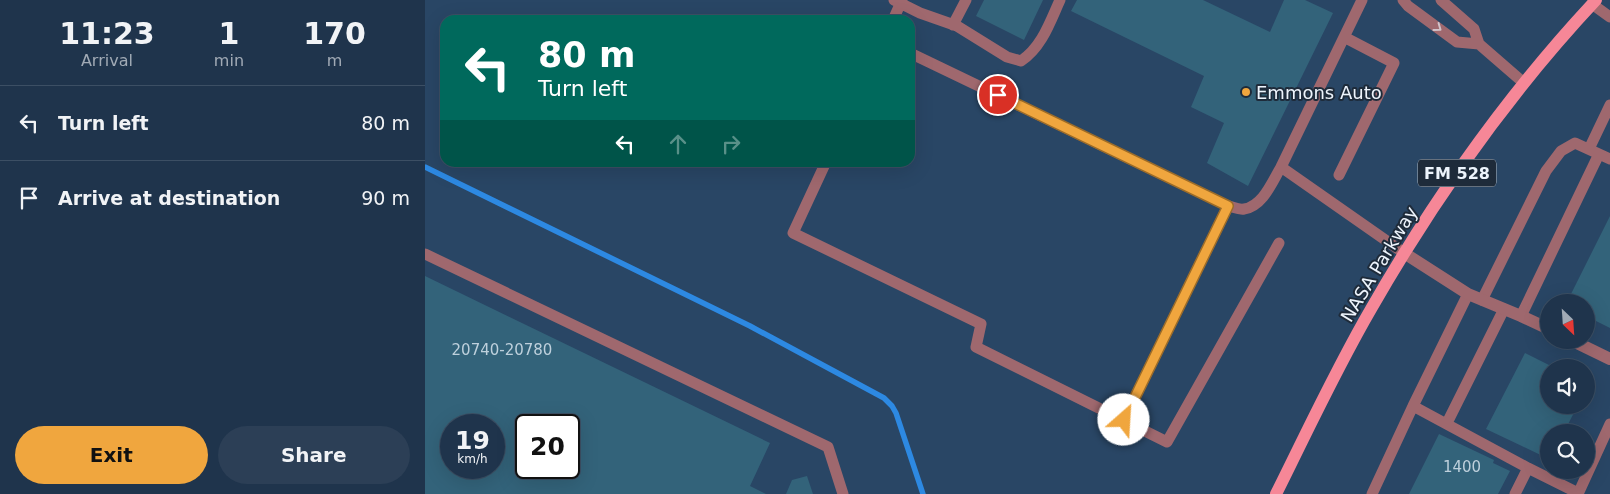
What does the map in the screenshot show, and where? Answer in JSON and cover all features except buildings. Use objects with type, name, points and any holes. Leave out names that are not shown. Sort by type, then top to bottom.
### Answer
[{"type":"main road","name":"NASA Parkway","points":[[1276,494],[1354,341],[1404,253],[1461,167],[1524,84],[1594,2]]},
{"type":"street","points":[[1404,253],[1468,294],[1540,325]]},
{"type":"street","points":[[1589,349],[1610,359]]},
{"type":"lane","points":[[953,25],[966,0]]},
{"type":"lane","points":[[895,15],[899,1],[920,13],[953,25],[1007,57],[1021,61],[1031,54],[1039,44],[1060,0]]},
{"type":"lane","points":[[915,55],[1228,206],[1243,210],[1255,205],[1266,194],[1281,167],[1361,0]]},
{"type":"lane","points":[[1403,0],[1408,6],[1457,42],[1479,44]]},
{"type":"lane","points":[[1441,0],[1474,29],[1479,44],[1524,84]]},
{"type":"lane","points":[[1594,2],[1610,17]]},
{"type":"lane","points":[[1339,175],[1394,63],[1344,37]]},
{"type":"lane","points":[[1521,316],[1594,152],[1610,105]]},
{"type":"lane","points":[[1482,300],[1546,171],[1561,151],[1575,143],[1610,160]]},
{"type":"lane","points":[[824,167],[793,233],[981,324],[976,347],[1167,442],[1279,244]]},
{"type":"lane","points":[[1281,167],[1404,253]]},
{"type":"lane","points":[[1124,420],[1228,206]]},
{"type":"lane","points":[[425,254],[828,446],[843,494]]},
{"type":"lane","points":[[1372,494],[1468,294]]},
{"type":"lane","points":[[1447,423],[1504,309]]},
{"type":"lane","points":[[1413,406],[1578,494],[1610,424]]},
{"type":"lane","points":[[1515,494],[1528,468]]},
{"type":"waterway","points":[[425,167],[750,326],[884,398],[896,413],[923,494]]},
{"type":"place","name":"Emmons Auto","points":[[1246,92]]},
{"type":"route","points":[[998,95],[1228,206],[1124,420]]}]
